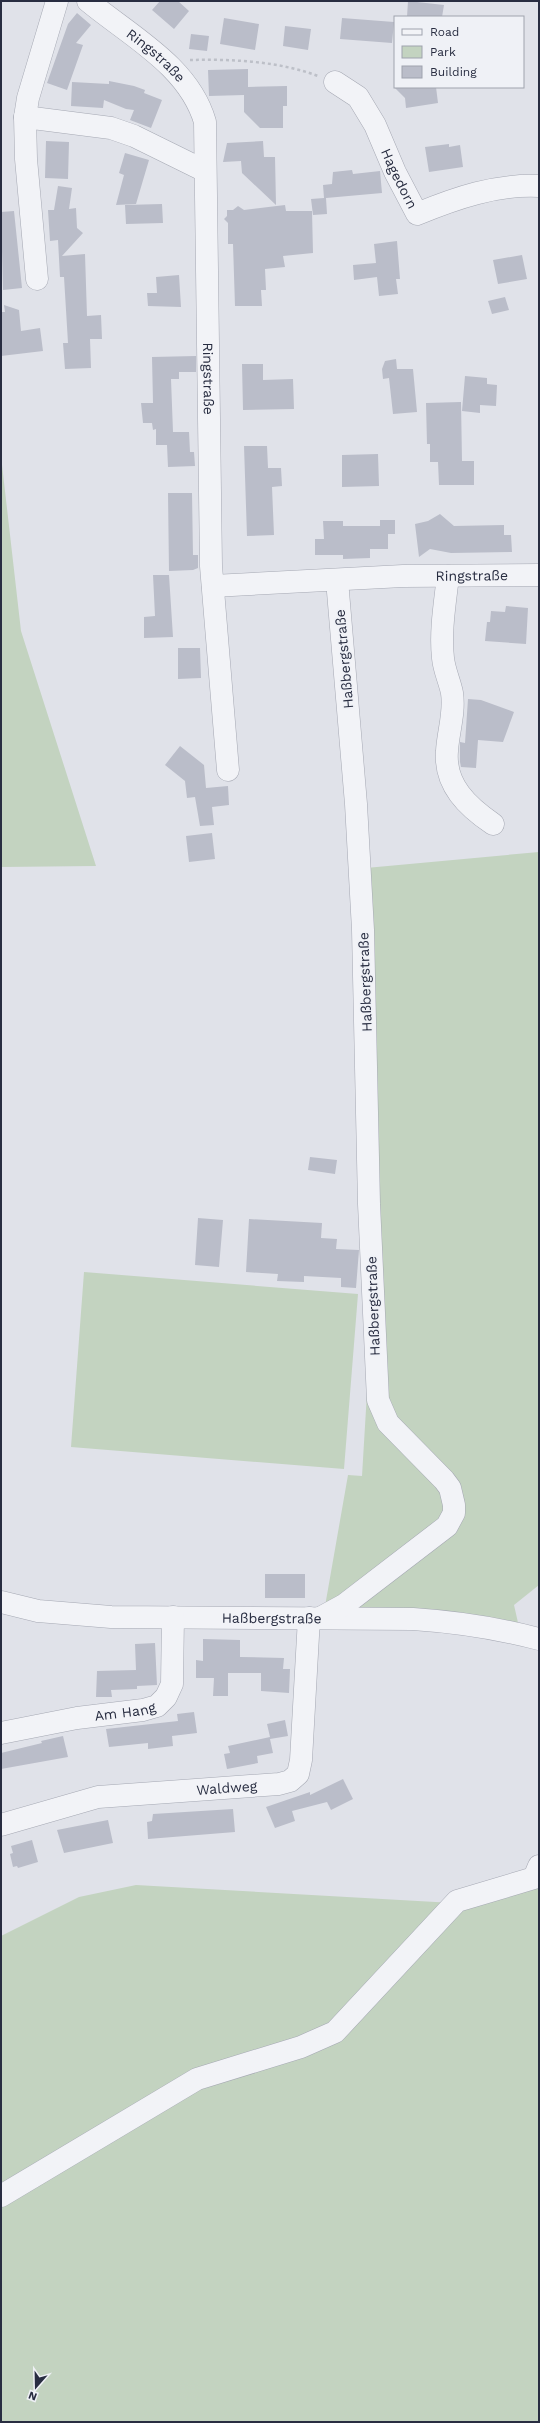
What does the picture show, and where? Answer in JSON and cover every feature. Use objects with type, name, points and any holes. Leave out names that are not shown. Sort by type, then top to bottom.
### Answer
[{"type":"street","points":[[37,279],[26,159],[25,118],[28,98],[57,1]]},
{"type":"street","name":"Ringstraße","points":[[88,1],[168,65],[188,86],[200,105],[206,133],[205,171],[213,586],[228,770]]},
{"type":"street","name":"Hagedorn","points":[[334,82],[358,97],[375,124],[394,172],[417,214],[484,191],[500,188],[539,186]]},
{"type":"street","points":[[25,118],[111,128],[134,136],[205,171]]},
{"type":"street","name":"Ringstraße","points":[[213,586],[448,576],[539,575]]},
{"type":"street","points":[[448,576],[442,659],[452,694],[452,723],[446,751],[448,773],[458,794],[471,809],[493,824]]},
{"type":"street","name":"Haßbergstraße","points":[[1,1602],[38,1611],[111,1616],[314,1618],[344,1605],[441,1531],[451,1520],[454,1505],[450,1488],[388,1423],[378,1400],[369,1204],[363,930],[356,804],[337,580]]},
{"type":"street","name":"Am Hang","points":[[1,1733],[76,1718],[143,1710],[157,1706],[166,1697],[172,1684],[173,1617]]},
{"type":"street","points":[[314,1618],[458,1622],[498,1629],[539,1639]]},
{"type":"street","name":"Waldweg","points":[[1,1825],[98,1797],[243,1788],[290,1781],[298,1774],[314,1618]]},
{"type":"street","points":[[1,2196],[197,2079],[300,2047],[335,2032],[457,1901],[534,1878],[539,1866]]},
{"type":"path","points":[[168,65],[191,60],[226,59],[304,70],[334,82]]},
{"type":"green space","points":[[1,456],[21,631],[96,866],[1,867]]},
{"type":"green space","points":[[539,852],[539,1585],[514,1605],[519,1627],[324,1612],[348,1475],[362,1476],[369,1359],[366,868]]},
{"type":"green space","points":[[84,1272],[358,1294],[344,1469],[71,1447]]},
{"type":"green space","points":[[539,1879],[539,2422],[1,2422],[1,1936],[79,1897],[136,1885],[471,1904]]},
{"type":"building","points":[[160,1],[178,1],[189,11],[174,29],[152,10]]},
{"type":"building","points":[[408,1],[444,5],[442,16],[407,16]]},
{"type":"building","points":[[77,13],[91,25],[76,43],[83,45],[67,90],[47,83],[68,24]]},
{"type":"building","points":[[224,18],[259,24],[255,50],[220,44]]},
{"type":"building","points":[[342,18],[394,22],[392,43],[340,39]]},
{"type":"building","points":[[285,26],[311,29],[308,50],[283,46]]},
{"type":"building","points":[[191,34],[209,36],[207,51],[189,49]]},
{"type":"building","points":[[248,69],[248,87],[287,86],[287,106],[283,106],[283,128],[260,128],[244,112],[244,95],[209,96],[208,70]]},
{"type":"building","points":[[109,81],[134,86],[145,90],[144,93],[162,100],[151,128],[130,120],[134,110],[126,109],[104,100],[103,108],[71,106],[72,82],[109,84]]},
{"type":"building","points":[[395,88],[436,88],[438,103],[406,108],[405,98]]},
{"type":"building","points":[[46,141],[69,142],[68,179],[45,178]]},
{"type":"building","points":[[263,141],[264,157],[275,157],[276,205],[242,173],[241,161],[223,162],[227,143]]},
{"type":"building","points":[[449,144],[449,147],[460,145],[463,167],[429,172],[425,147]]},
{"type":"building","points":[[125,153],[149,160],[136,204],[116,205],[124,175],[119,173]]},
{"type":"building","points":[[352,170],[353,174],[380,171],[382,193],[326,198],[327,214],[313,215],[311,199],[324,198],[323,185],[332,184],[333,172]]},
{"type":"building","points":[[58,186],[72,188],[69,209],[76,208],[77,228],[83,233],[62,256],[85,254],[87,316],[101,315],[102,339],[90,339],[91,368],[65,369],[63,343],[68,343],[64,277],[60,277],[58,240],[50,241],[48,210],[54,210]]},
{"type":"building","points":[[162,204],[163,223],[126,224],[125,205]]},
{"type":"building","points":[[285,205],[286,211],[312,211],[313,253],[283,256],[285,267],[265,269],[266,290],[261,290],[262,306],[235,306],[233,244],[228,244],[228,223],[224,219],[227,216],[227,210],[233,210],[238,206],[244,210]]},
{"type":"building","points":[[14,211],[22,288],[3,290],[1,212]]},
{"type":"building","points":[[397,241],[400,279],[396,279],[398,294],[379,296],[377,277],[354,280],[353,265],[376,263],[374,244]]},
{"type":"building","points":[[522,255],[527,279],[498,284],[493,260]]},
{"type":"building","points":[[179,275],[181,307],[148,306],[147,293],[157,293],[156,277]]},
{"type":"building","points":[[505,297],[509,310],[492,314],[488,301]]},
{"type":"building","points":[[4,305],[19,310],[21,331],[40,328],[43,351],[1,356],[1,312],[5,312]]},
{"type":"building","points":[[196,356],[196,372],[179,372],[179,379],[171,379],[173,432],[189,432],[190,452],[194,452],[195,466],[168,467],[167,445],[156,445],[156,429],[153,430],[152,423],[143,423],[141,403],[153,403],[152,357]]},
{"type":"building","points":[[396,359],[397,369],[413,369],[417,412],[393,414],[389,378],[383,379],[382,369],[385,361]]},
{"type":"building","points":[[242,364],[263,364],[263,380],[293,379],[294,409],[243,410]]},
{"type":"building","points":[[465,376],[487,378],[487,384],[497,385],[496,406],[480,405],[480,413],[462,411]]},
{"type":"building","points":[[461,402],[462,461],[474,461],[474,485],[439,485],[438,462],[430,462],[430,444],[427,444],[426,403]]},
{"type":"building","points":[[244,446],[267,446],[268,468],[281,468],[282,486],[272,487],[274,535],[247,536]]},
{"type":"building","points":[[378,454],[379,486],[342,487],[342,455]]},
{"type":"building","points":[[168,493],[192,493],[193,555],[198,555],[198,568],[193,570],[169,571]]},
{"type":"building","points":[[440,514],[454,526],[504,525],[504,535],[511,535],[512,552],[451,553],[430,549],[419,557],[415,524],[428,521]]},
{"type":"building","points":[[380,520],[395,520],[395,534],[388,534],[388,549],[370,549],[370,558],[343,559],[343,555],[315,555],[315,539],[324,539],[323,521],[343,521],[343,526],[380,526]]},
{"type":"building","points":[[153,575],[169,575],[173,637],[144,638],[144,617],[155,616]]},
{"type":"building","points":[[506,606],[528,608],[526,644],[485,641],[487,622],[490,622],[491,611],[505,612]]},
{"type":"building","points":[[178,648],[200,648],[201,678],[178,679]]},
{"type":"building","points":[[468,699],[481,700],[514,712],[503,742],[478,740],[476,768],[461,767],[460,762],[460,742],[465,743]]},
{"type":"building","points":[[180,746],[204,765],[206,788],[228,786],[229,805],[212,807],[214,825],[200,826],[195,797],[187,798],[185,781],[165,765]]},
{"type":"building","points":[[212,833],[215,859],[189,862],[186,836]]},
{"type":"building","points":[[310,1157],[337,1160],[335,1174],[308,1170]]},
{"type":"building","points":[[198,1218],[223,1220],[219,1267],[195,1265]]},
{"type":"building","points":[[249,1219],[322,1223],[321,1238],[337,1239],[336,1249],[359,1250],[356,1288],[341,1287],[341,1278],[304,1276],[304,1282],[277,1281],[278,1274],[246,1272]]},
{"type":"building","points":[[265,1574],[305,1574],[305,1598],[265,1598]]},
{"type":"building","points":[[203,1639],[240,1640],[240,1657],[284,1658],[283,1669],[290,1669],[289,1693],[261,1691],[261,1673],[228,1673],[228,1696],[213,1696],[214,1678],[196,1678],[196,1660],[203,1661]]},
{"type":"building","points":[[155,1643],[157,1685],[137,1686],[137,1689],[111,1690],[112,1697],[96,1697],[97,1671],[136,1670],[135,1644]]},
{"type":"building","points":[[194,1712],[197,1733],[172,1736],[173,1746],[148,1749],[148,1743],[109,1747],[106,1729],[178,1721],[177,1714]]},
{"type":"building","points":[[285,1720],[288,1736],[270,1739],[273,1753],[257,1756],[258,1763],[227,1769],[224,1754],[230,1753],[228,1746],[270,1737],[267,1724]]},
{"type":"building","points":[[63,1736],[68,1757],[1,1769],[1,1753]]},
{"type":"building","points":[[343,1779],[353,1799],[331,1810],[327,1802],[292,1811],[295,1821],[275,1828],[266,1807],[310,1792],[310,1795]]},
{"type":"building","points":[[233,1809],[235,1832],[148,1839],[147,1822],[152,1821],[153,1814]]},
{"type":"building","points":[[108,1820],[113,1843],[64,1853],[57,1830]]},
{"type":"building","points":[[32,1840],[38,1862],[18,1868],[17,1866],[13,1867],[10,1854],[13,1853],[11,1846]]}]
